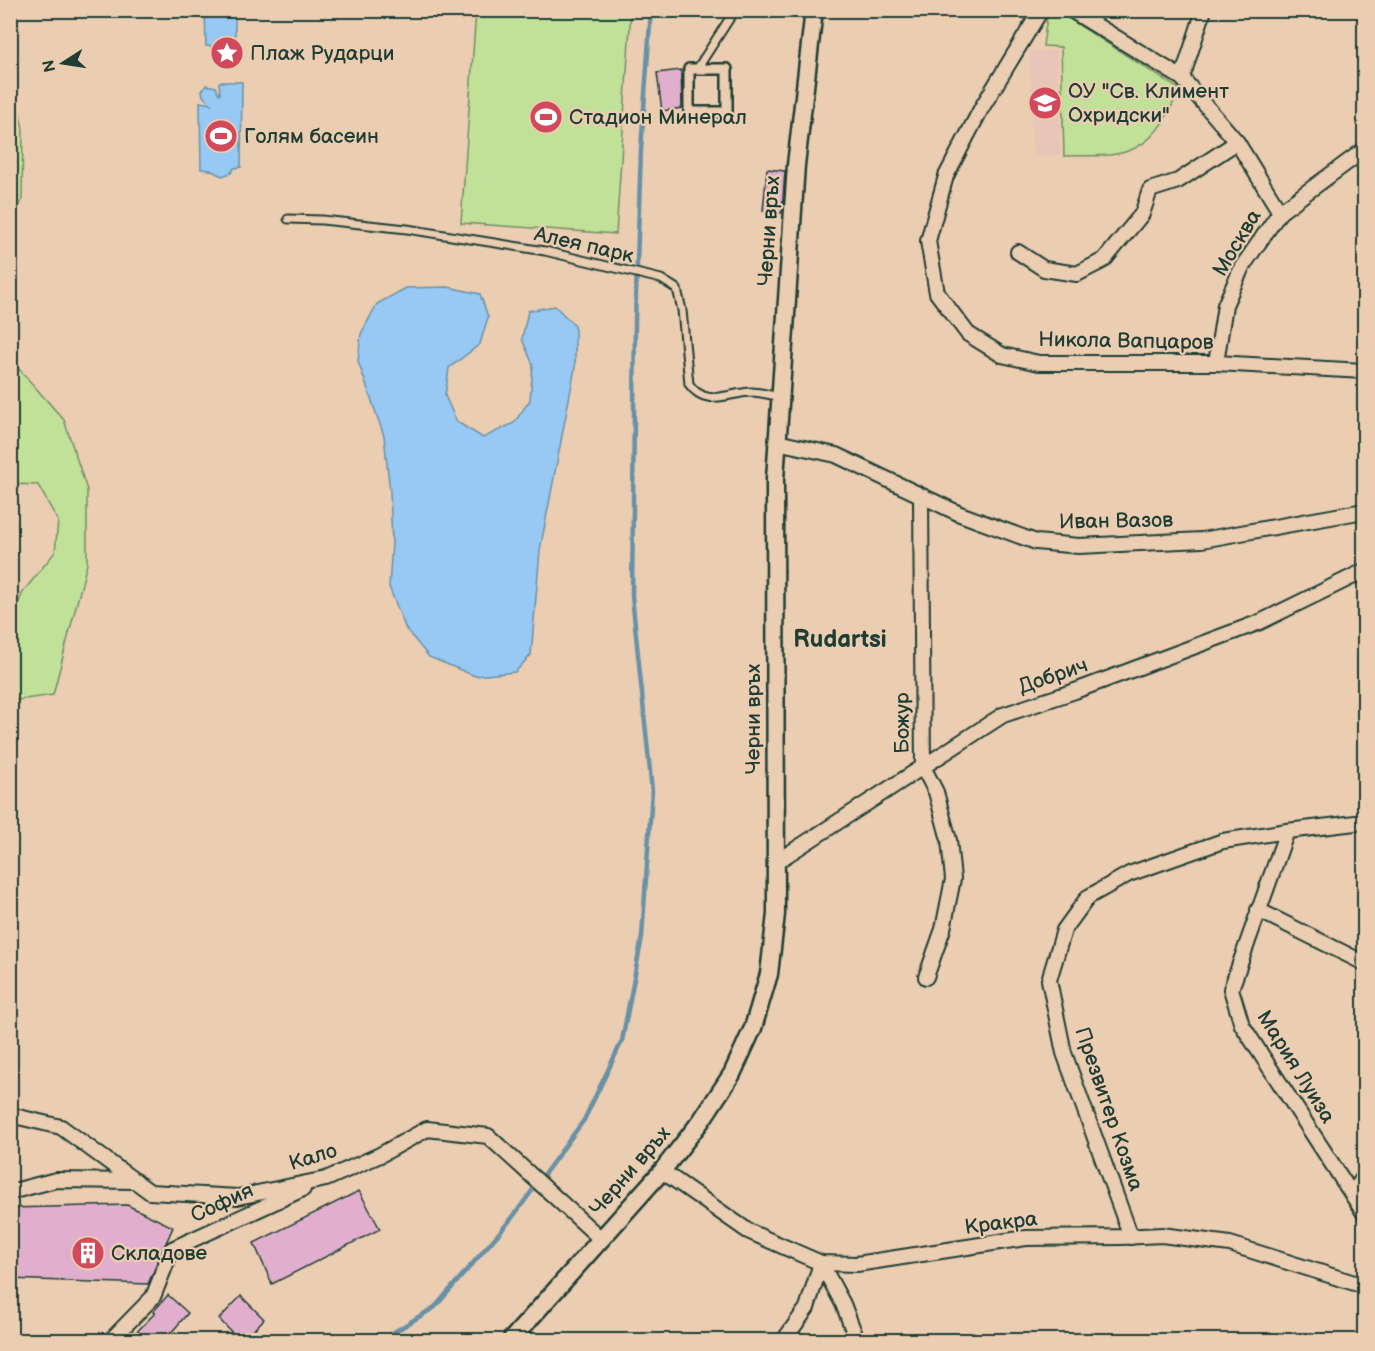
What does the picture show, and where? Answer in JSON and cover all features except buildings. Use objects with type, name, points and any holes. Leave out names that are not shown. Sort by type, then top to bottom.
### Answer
[{"type":"street","name":"Никола Вапцаров","points":[[1041,10],[981,109],[946,176],[928,241],[937,293],[968,334],[1002,356],[1039,363],[1216,363],[1365,371]]},
{"type":"street","points":[[1071,10],[1182,78],[1237,142],[1264,182],[1280,212]]},
{"type":"street","points":[[1182,78],[1204,10]]},
{"type":"street","name":"Черни връх","points":[[511,1341],[662,1171],[701,1121],[732,1074],[753,1028],[769,974],[776,914],[775,479],[796,165],[810,15]]},
{"type":"street","points":[[689,69],[698,69],[727,69],[727,112],[689,112],[689,69]]},
{"type":"street","points":[[1018,252],[1044,269],[1077,274],[1104,260],[1142,214],[1150,190],[1178,181],[1237,142]]},
{"type":"street","name":"Москва","points":[[1216,363],[1225,305],[1242,267],[1280,212],[1365,150]]},
{"type":"street","name":"Иван Вазов","points":[[777,442],[836,455],[960,514],[1036,542],[1079,546],[1202,540],[1365,511]]},
{"type":"street","name":"Божур","points":[[921,496],[923,767],[936,792],[949,840],[953,879],[943,929],[927,977]]},
{"type":"street","name":"Добрич","points":[[776,862],[1003,715],[1075,692],[1260,622],[1365,571]]},
{"type":"street","name":"Презвитер Козма","points":[[1131,1237],[1064,1053],[1049,980],[1064,930],[1088,897],[1129,874],[1223,842],[1287,831],[1365,822]]},
{"type":"street","name":"Мария Луиза","points":[[1287,831],[1231,989],[1242,1025],[1365,1214]]},
{"type":"street","points":[[1258,910],[1365,963]]},
{"type":"street","name":"Кало","points":[[10,1115],[61,1127],[150,1192],[238,1197],[326,1179],[380,1155],[427,1129],[488,1136],[601,1239]]},
{"type":"street","name":"Кракра","points":[[662,1171],[748,1231],[821,1263],[857,1264],[1026,1238],[1162,1235],[1230,1244],[1365,1286]]},
{"type":"street","points":[[1352,1194],[1365,1177]]},
{"type":"street","name":"София","points":[[111,1341],[153,1297],[172,1249],[326,1179]]},
{"type":"street","points":[[10,1192],[56,1180],[136,1181]]},
{"type":"street","points":[[784,1341],[807,1308],[821,1263]]},
{"type":"street","points":[[821,1263],[843,1305],[857,1341]]},
{"type":"lane","points":[[698,69],[735,10]]},
{"type":"lane","name":"Алея парк","points":[[288,219],[322,220],[407,229],[545,251],[661,279],[677,289],[682,310],[689,384],[695,392],[710,398],[752,392],[780,397]]},
{"type":"shaded area","name":"ОУ \"Св. Климент Охридски\"","points":[[1056,50],[1061,154],[1033,156],[1030,52]]},
{"type":"green space","name":"Стадион Минерал","points":[[476,11],[631,11],[616,234],[461,223]]},
{"type":"green space","points":[[1057,11],[1179,89],[1160,126],[1138,147],[1112,155],[1064,156],[1061,47],[1043,46],[1047,17]]},
{"type":"green space","points":[[10,68],[23,129],[22,199],[11,224]]},
{"type":"green space","points":[[11,360],[64,420],[87,490],[87,564],[53,695],[11,701],[11,614],[14,614],[23,592],[55,552],[58,521],[38,485],[11,484]]},
{"type":"water","points":[[205,11],[235,11],[235,46],[206,46]]},
{"type":"water","name":"Голям басеин","points":[[219,82],[242,82],[241,167],[234,168],[231,173],[222,176],[210,170],[201,169],[200,102],[211,104],[203,96],[202,91],[206,85],[216,87],[220,94]]},
{"type":"water","points":[[448,287],[480,294],[488,317],[480,344],[449,368],[445,396],[457,422],[483,438],[514,423],[530,400],[533,365],[522,339],[528,311],[555,306],[575,326],[575,368],[540,550],[531,655],[515,672],[475,676],[429,657],[406,629],[389,587],[392,543],[390,492],[384,436],[358,361],[361,334],[377,304],[406,288]]},
{"type":"waterway","points":[[381,1340],[435,1307],[512,1218],[584,1120],[622,1041],[642,937],[652,791],[632,596],[635,321],[641,150],[651,10]]},
{"type":"place","name":"Плаж Рударци","points":[[227,53]]},
{"type":"place","name":"ОУ \"Св. Климент Охридски\"","points":[[1045,103]]},
{"type":"place","name":"Стадион Минерал","points":[[546,117]]},
{"type":"place","name":"Голям басеин","points":[[221,136]]},
{"type":"place","name":"Складове","points":[[88,1253]]},
{"type":"district","name":"Rudartsi","points":[[840,639]]}]
